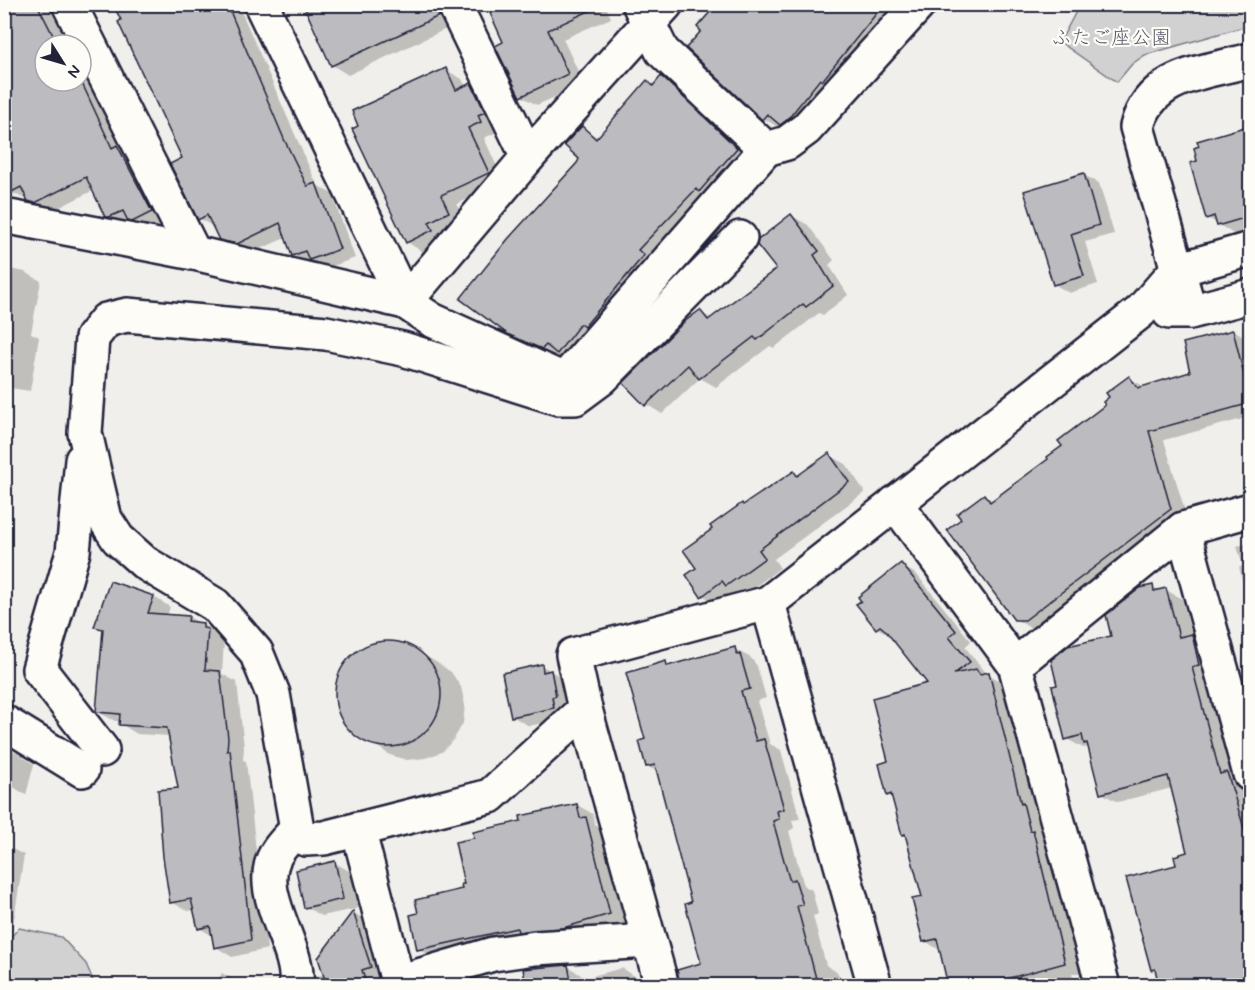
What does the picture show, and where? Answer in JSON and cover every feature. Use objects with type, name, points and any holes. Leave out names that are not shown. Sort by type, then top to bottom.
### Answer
[{"type":"street","points":[[69,4],[194,253]]},
{"type":"street","points":[[261,4],[405,302]]},
{"type":"street","points":[[454,4],[528,157]]},
{"type":"street","points":[[561,388],[766,149],[787,143],[806,129],[919,4]]},
{"type":"street","points":[[405,302],[651,11]]},
{"type":"street","points":[[651,11],[662,51],[766,149]]},
{"type":"street","points":[[1190,312],[1137,127],[1141,111],[1152,95],[1170,83],[1251,60]]},
{"type":"street","points":[[4,216],[194,253],[405,302],[432,320],[576,398],[602,378],[740,238]]},
{"type":"street","points":[[662,986],[585,710],[573,655],[768,603],[1140,312],[1177,270],[1251,249]]},
{"type":"street","points":[[1140,312],[1190,312],[1251,296]]},
{"type":"street","points":[[4,722],[92,760],[39,669],[73,552],[93,338],[106,320],[127,315],[326,333],[403,349],[561,388]]},
{"type":"street","points":[[85,433],[105,519],[118,538],[145,563],[215,605],[256,652],[273,694],[297,829],[306,839],[324,838],[490,796],[585,710]]},
{"type":"street","points":[[895,503],[1015,665],[1103,986]]},
{"type":"street","points":[[1015,665],[1183,529],[1251,510]]},
{"type":"street","points":[[1183,529],[1251,774]]},
{"type":"street","points":[[768,603],[875,986]]},
{"type":"street","points":[[296,986],[298,972],[280,925],[269,877],[275,855],[297,829]]},
{"type":"street","points":[[358,829],[398,982],[493,954],[535,948],[649,941]]},
{"type":"green space","name":"ふたご座公園","points":[[1080,4],[1250,5],[1250,25],[1145,55],[1132,64],[1117,82],[1060,42]]},
{"type":"green space","points":[[19,928],[61,937],[86,964],[95,985],[5,985],[5,943]]},
{"type":"building","points":[[4,4],[37,4],[52,33],[33,33],[33,93],[87,93],[112,148],[117,145],[152,212],[132,222],[128,221],[123,211],[105,217],[86,177],[35,203],[28,201],[21,187],[4,196]]},
{"type":"building","points":[[113,4],[227,4],[284,139],[307,186],[316,183],[340,249],[309,260],[305,251],[292,256],[280,223],[237,244],[219,240],[207,215],[198,220],[170,164],[182,158],[118,22],[121,20]]},
{"type":"building","points":[[303,4],[436,4],[439,16],[331,66]]},
{"type":"building","points":[[486,4],[604,4],[548,30],[568,74],[520,97],[495,46],[503,42]]},
{"type":"building","points":[[717,4],[884,4],[822,81],[820,79],[788,119],[780,125],[767,114],[762,120],[686,48],[701,31],[697,27]]},
{"type":"building","points":[[446,68],[456,90],[471,83],[485,112],[478,115],[481,122],[468,128],[489,173],[441,195],[449,212],[429,222],[433,230],[406,243],[352,129],[358,126],[352,111]]},
{"type":"building","points":[[661,76],[737,148],[699,192],[696,189],[638,250],[644,255],[584,327],[580,324],[557,354],[546,345],[542,349],[509,335],[460,299],[508,239],[577,163],[579,159],[564,145],[582,126],[596,139],[647,80],[653,86]]},
{"type":"building","points":[[1251,125],[1251,216],[1217,226],[1214,216],[1206,219],[1190,163],[1197,161],[1194,148],[1199,146],[1197,141]]},
{"type":"building","points":[[1084,173],[1099,225],[1071,234],[1084,276],[1053,285],[1024,191]]},
{"type":"building","points":[[791,214],[819,251],[814,255],[833,286],[806,307],[803,304],[757,340],[754,337],[699,379],[688,365],[645,406],[623,383],[684,322],[700,310],[708,320],[776,269],[757,245],[758,240]]},
{"type":"building","points":[[1233,330],[1251,403],[1149,431],[1171,509],[1025,620],[1014,620],[947,530],[961,519],[957,514],[984,494],[990,502],[1048,459],[1047,457],[1062,446],[1058,441],[1105,405],[1103,402],[1109,397],[1106,393],[1129,376],[1138,388],[1190,372],[1183,343]]},
{"type":"building","points":[[829,453],[849,482],[759,550],[765,558],[726,586],[722,581],[701,597],[686,575],[696,568],[683,550],[712,529],[710,526],[742,503],[743,505],[794,471],[797,476]]},
{"type":"building","points":[[901,563],[956,631],[949,637],[970,662],[954,674],[976,669],[980,674],[989,672],[1021,804],[1023,803],[1030,831],[1033,830],[1065,963],[980,986],[948,986],[937,939],[923,942],[912,899],[922,897],[905,834],[902,835],[891,794],[887,796],[879,764],[888,761],[872,698],[927,683],[885,630],[880,626],[876,629],[856,604],[861,601],[858,597]]},
{"type":"building","points":[[110,581],[154,596],[148,613],[189,616],[188,621],[203,623],[203,628],[208,629],[205,670],[220,671],[228,738],[227,751],[230,750],[251,940],[214,948],[210,926],[198,929],[191,899],[170,903],[163,857],[158,790],[178,788],[167,728],[119,725],[120,714],[96,712],[103,629],[94,627]]},
{"type":"building","points":[[1153,585],[1154,591],[1166,588],[1179,637],[1192,634],[1199,665],[1192,667],[1220,774],[1227,772],[1251,851],[1251,986],[1159,986],[1155,969],[1151,970],[1126,878],[1176,865],[1174,856],[1187,852],[1168,776],[1100,794],[1087,743],[1084,744],[1082,735],[1065,740],[1052,686],[1057,685],[1051,660],[1068,646],[1111,636],[1106,615],[1140,588]]},
{"type":"building","points":[[388,641],[408,645],[425,657],[437,674],[441,694],[437,714],[425,731],[408,743],[388,747],[368,743],[351,731],[339,714],[335,694],[339,674],[351,657],[368,645]]},
{"type":"building","points":[[735,647],[737,655],[740,654],[750,689],[741,691],[756,741],[764,739],[784,809],[777,811],[779,819],[773,821],[790,881],[795,879],[803,905],[797,906],[818,986],[680,986],[677,970],[701,963],[685,904],[691,902],[655,765],[646,767],[639,741],[645,739],[626,673],[666,661],[667,666]]},
{"type":"building","points":[[542,664],[543,672],[551,670],[556,696],[552,697],[554,708],[511,717],[502,673]]},
{"type":"building","points":[[577,804],[580,818],[586,817],[610,914],[563,928],[518,932],[517,928],[417,950],[410,915],[418,913],[415,900],[462,889],[461,884],[464,884],[455,842],[474,838],[473,832],[521,821],[520,816]]},
{"type":"building","points":[[335,861],[343,899],[304,908],[296,870]]},
{"type":"building","points":[[353,911],[371,967],[362,970],[365,980],[348,986],[327,986],[318,958]]},
{"type":"building","points":[[568,965],[572,986],[526,986],[523,969]]}]
